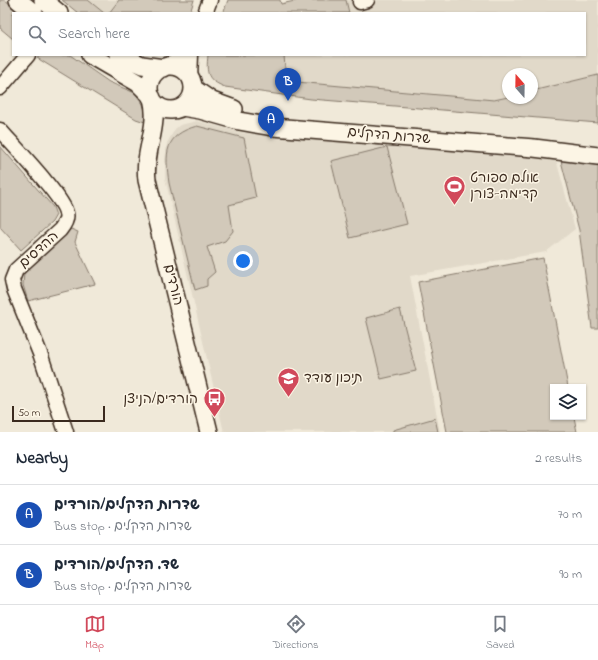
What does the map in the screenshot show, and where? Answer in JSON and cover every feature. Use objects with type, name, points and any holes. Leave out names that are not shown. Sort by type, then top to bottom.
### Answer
[{"type":"street","points":[[18,0],[33,12]]},
{"type":"street","points":[[43,0],[57,12]]},
{"type":"street","points":[[205,12],[210,0]]},
{"type":"street","points":[[0,88],[27,56]]},
{"type":"street","points":[[92,56],[138,83],[157,104],[165,109],[180,108],[191,97],[191,56]]},
{"type":"street","points":[[121,56],[146,66],[181,68],[192,83]]},
{"type":"street","points":[[152,97],[150,86],[152,79],[158,71],[166,67],[180,56]]},
{"type":"street","name":"שדרות הדקלים","points":[[192,83],[212,101],[248,113],[535,138],[598,145]]},
{"type":"street","name":"הורדים","points":[[152,97],[155,117],[147,162],[147,180],[209,432]]},
{"type":"street","name":"הורדים","points":[[152,137],[168,118],[180,108]]},
{"type":"street","name":"שדרות הדקלים","points":[[180,108],[200,110],[234,120],[273,127],[534,148],[598,156]]},
{"type":"street","name":"ההדסים","points":[[0,130],[58,198],[66,213],[65,223],[60,230],[17,268],[12,280],[14,289],[51,384],[66,432]]},
{"type":"shaded area","points":[[0,0],[5,0],[20,12],[12,12],[12,38],[0,28]]},
{"type":"shaded area","points":[[62,0],[88,0],[103,12],[77,12]]},
{"type":"shaded area","points":[[88,0],[119,0],[110,12],[103,12]]},
{"type":"shaded area","points":[[119,0],[194,0],[190,12],[110,12]]},
{"type":"shaded area","points":[[228,0],[280,0],[281,4],[299,0],[346,0],[349,12],[223,12]]},
{"type":"shaded area","points":[[346,0],[598,0],[598,75],[538,90],[538,68],[502,68],[502,98],[494,100],[286,81],[284,56],[586,56],[586,12],[349,12]]},
{"type":"shaded area","points":[[40,56],[71,56],[109,82],[135,93],[143,104],[148,123],[136,119],[37,58]]},
{"type":"shaded area","points":[[208,56],[284,56],[286,81],[494,100],[502,98],[502,104],[538,104],[538,90],[598,75],[598,123],[311,99],[225,87],[214,82],[209,76]]},
{"type":"shaded area","points":[[197,121],[243,133],[555,156],[575,229],[546,252],[410,276],[440,432],[224,432],[165,178],[167,143],[175,129],[180,125]]},
{"type":"shaded area","points":[[197,126],[244,138],[256,198],[229,205],[233,231],[225,241],[207,247],[215,272],[207,279],[207,286],[195,290],[169,183],[167,154],[169,147],[178,134]]},
{"type":"shaded area","points":[[0,146],[53,207],[56,215],[52,222],[21,250],[0,227]]},
{"type":"shaded area","points":[[387,147],[407,224],[350,238],[331,161]]},
{"type":"shaded area","points":[[560,157],[598,160],[598,328],[592,328],[579,230]]},
{"type":"shaded area","points":[[71,229],[78,232],[75,242],[95,284],[28,301],[23,285],[24,273]]},
{"type":"shaded area","points":[[543,258],[567,384],[550,384],[550,420],[575,420],[577,432],[447,432],[418,282]]},
{"type":"shaded area","points":[[400,309],[416,371],[381,379],[366,318]]},
{"type":"shaded area","points":[[435,418],[438,432],[393,432],[393,430]]},
{"type":"place","name":"שד. הדקלים/הורדים","points":[[288,101]]},
{"type":"place","name":"שדרות הדקלים/הורדים","points":[[271,139]]},
{"type":"place","name":"אולם ספורט קדימה-צורן","points":[[455,206]]},
{"type":"place","name":"תיכון עודד","points":[[289,398]]},
{"type":"place","name":"הורדים/הניצן","points":[[214,418]]}]
